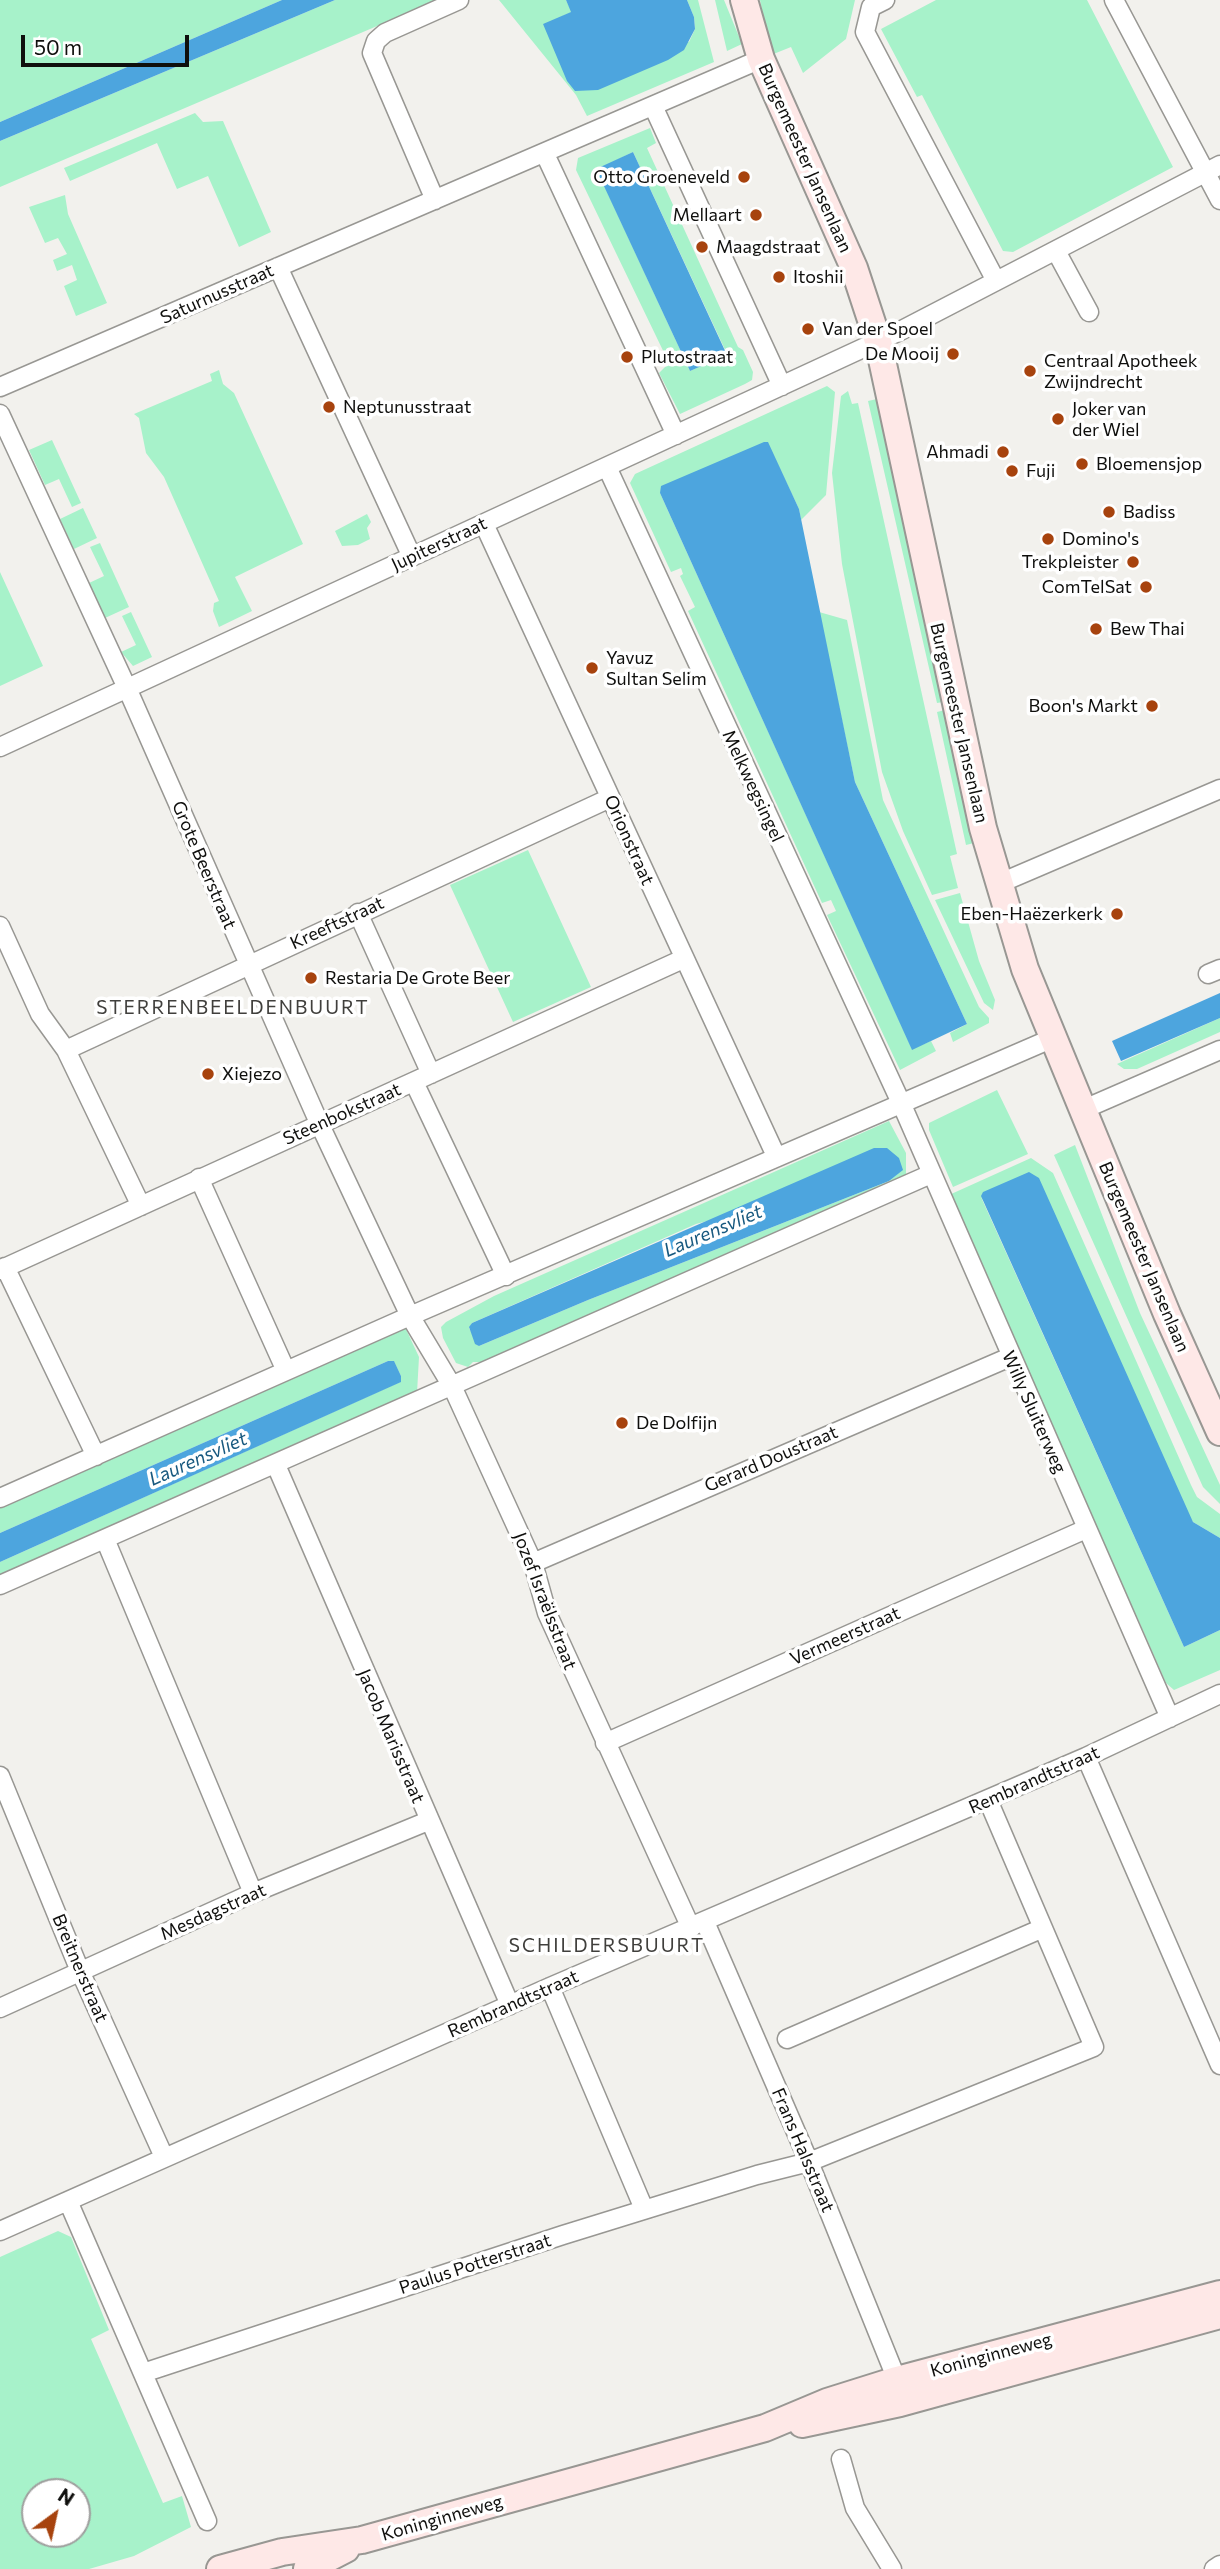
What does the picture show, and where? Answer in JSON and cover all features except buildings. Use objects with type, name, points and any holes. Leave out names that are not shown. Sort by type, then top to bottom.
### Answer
[{"type":"main road","name":"Burgemeester Jansenlaan","points":[[744,0],[761,59],[854,268],[878,341],[954,704],[998,884],[1025,969],[1082,1110],[1220,1432]]},
{"type":"main road","name":"Koninginneweg","points":[[765,2428],[827,2402],[897,2380],[1220,2294]]},
{"type":"main road","name":"Koninginneweg","points":[[220,2569],[282,2552],[362,2540],[765,2428],[863,2413],[1220,2315]]},
{"type":"main road","name":"Koninginneweg","points":[[307,2569],[362,2540]]},
{"type":"street","points":[[435,200],[372,53],[376,41],[385,33],[459,0]]},
{"type":"street","points":[[1114,0],[1213,168],[1220,200]]},
{"type":"street","points":[[878,3],[865,32],[873,52],[996,281]]},
{"type":"street","name":"Saturnusstraat","points":[[0,387],[761,59]]},
{"type":"street","points":[[653,106],[782,386]]},
{"type":"street","points":[[545,154],[676,435]]},
{"type":"street","name":"Jupiterstraat","points":[[0,747],[878,341],[1213,168]]},
{"type":"street","points":[[1056,251],[1089,312]]},
{"type":"street","points":[[278,267],[412,557]]},
{"type":"street","name":"Grote Beerstraat","points":[[0,414],[127,688],[247,965],[410,1316]]},
{"type":"street","name":"Melkwegsingel","points":[[607,467],[902,1105]]},
{"type":"street","name":"Orionstraat","points":[[484,524],[776,1156]]},
{"type":"street","points":[[998,884],[1220,789]]},
{"type":"street","name":"Kreeftstraat","points":[[65,1050],[610,798]]},
{"type":"street","points":[[358,913],[431,1074]]},
{"type":"street","points":[[0,926],[40,1014],[65,1050],[141,1206]]},
{"type":"street","name":"Steenbokstraat","points":[[3,1269],[683,959]]},
{"type":"street","points":[[0,1498],[410,1316],[1052,1038]]},
{"type":"street","points":[[1082,1110],[1220,1050]]},
{"type":"street","points":[[414,1082],[506,1276]]},
{"type":"street","name":"Willy Sluiterweg","points":[[902,1105],[1170,1718]]},
{"type":"street","points":[[0,1585],[931,1174]]},
{"type":"street","points":[[199,1178],[286,1371]]},
{"type":"street","points":[[3,1269],[96,1456]]},
{"type":"street","name":"Jozef Israëlsstraat","points":[[410,1316],[452,1387],[533,1563],[547,1613],[605,1743],[698,1925]]},
{"type":"street","name":"Gerard Doustraat","points":[[533,1563],[1010,1357]]},
{"type":"street","name":"Jacob Marisstraat","points":[[275,1465],[510,2005]]},
{"type":"street","name":"Vermeerstraat","points":[[605,1743],[1086,1529]]},
{"type":"street","points":[[105,1539],[253,1893]]},
{"type":"street","name":"Rembrandtstraat","points":[[0,2231],[550,1987],[1086,1757],[1220,1695]]},
{"type":"street","points":[[1086,1757],[1220,2065]]},
{"type":"street","name":"Breitnerstraat","points":[[0,1776],[80,1971],[164,2157]]},
{"type":"street","points":[[786,2039],[1043,1928],[988,1800]]},
{"type":"street","name":"Mesdagstraat","points":[[0,2008],[253,1893],[428,1821]]},
{"type":"street","name":"Frans Halsstraat","points":[[698,1925],[809,2162],[897,2380]]},
{"type":"street","name":"Paulus Potterstraat","points":[[143,2373],[643,2209],[809,2162],[1094,2047],[1043,1928]]},
{"type":"street","points":[[550,1987],[643,2209]]},
{"type":"street","points":[[68,2201],[207,2521]]},
{"type":"street","points":[[841,2459],[855,2508],[892,2569]]},
{"type":"street","points":[[1214,2569],[1220,2565]]},
{"type":"green space","points":[[0,0],[282,0],[0,122]]},
{"type":"green space","points":[[335,0],[438,0],[0,187],[0,141]]},
{"type":"green space","points":[[499,0],[566,0],[572,12],[543,25],[689,42],[695,29],[694,17],[687,0],[698,0],[714,62],[587,116],[576,95]]},
{"type":"green space","points":[[715,0],[724,0],[742,44],[727,51]]},
{"type":"green space","points":[[760,0],[855,0],[846,39],[803,73],[791,47],[771,55]]},
{"type":"green space","points":[[936,0],[1087,0],[1173,167],[1013,252],[1003,251],[922,95],[917,97],[881,29]]},
{"type":"green space","points":[[195,113],[203,122],[223,121],[271,232],[239,247],[208,176],[177,189],[157,143],[70,181],[64,168]]},
{"type":"green space","points":[[650,128],[656,143],[647,148],[738,347],[743,350],[753,372],[752,380],[680,414],[659,373],[669,363],[576,170],[578,158]],"holes":[[[633,152],[727,354],[690,371],[597,170]]]},
{"type":"green space","points":[[65,195],[68,214],[107,303],[76,316],[64,286],[77,280],[72,265],[57,271],[53,260],[67,254],[58,238],[45,243],[29,207]]},
{"type":"green space","points":[[219,370],[223,384],[234,393],[303,544],[235,577],[252,611],[219,627],[213,611],[214,603],[219,601],[164,477],[146,453],[139,418],[134,414],[212,381],[210,374]]},
{"type":"green space","points":[[827,386],[835,392],[826,495],[801,520],[799,509],[767,442],[660,493],[912,1049],[931,1041],[936,1051],[900,1070],[827,915],[836,911],[831,900],[822,903],[688,611],[695,607],[680,576],[683,574],[681,568],[671,572],[630,483],[635,474]]},
{"type":"green space","points":[[848,391],[852,404],[858,403],[957,854],[950,856],[958,888],[932,895],[903,831],[882,772],[842,564],[832,473],[841,396]]},
{"type":"green space","points":[[877,399],[943,702],[937,703],[868,401]]},
{"type":"green space","points":[[52,440],[81,503],[72,507],[59,479],[45,485],[29,450]]},
{"type":"green space","points":[[83,508],[97,538],[74,549],[60,519]]},
{"type":"green space","points":[[367,514],[371,522],[367,528],[370,539],[358,545],[342,546],[335,531]]},
{"type":"green space","points":[[100,543],[129,607],[105,618],[89,583],[104,576],[90,547]]},
{"type":"green space","points":[[0,572],[43,666],[0,686]]},
{"type":"green space","points":[[131,612],[152,657],[133,666],[121,652],[136,645],[122,616]]},
{"type":"green space","points":[[819,612],[847,620],[883,800],[979,1007],[989,1018],[989,1023],[953,1042],[950,1033],[967,1024],[855,782]]},
{"type":"green space","points":[[945,710],[974,843],[966,845],[937,712]]},
{"type":"green space","points":[[528,850],[591,987],[513,1022],[450,885]]},
{"type":"green space","points":[[960,893],[979,961],[995,1000],[993,1010],[984,1003],[935,900]]},
{"type":"green space","points":[[1220,1018],[1220,1032],[1137,1069],[1124,1069],[1117,1064]]},
{"type":"green space","points":[[997,1090],[1028,1154],[953,1187],[929,1130],[929,1123]]},
{"type":"green space","points":[[889,1121],[906,1153],[906,1179],[482,1362],[473,1362],[468,1367],[456,1363],[443,1338],[441,1327],[494,1296]],"holes":[[[902,1170],[889,1181],[479,1346],[469,1328],[472,1323],[696,1224]]]},
{"type":"green space","points":[[1075,1145],[1140,1313],[1220,1485],[1220,1504],[1203,1487],[1054,1155]]},
{"type":"green space","points":[[1031,1158],[1053,1173],[1191,1485],[1197,1497],[1220,1514],[1220,1538],[1193,1522],[981,1197],[1184,1647],[1220,1630],[1220,1670],[1174,1690],[1166,1683],[1137,1617],[1128,1612],[1131,1604],[949,1195]]},
{"type":"green space","points":[[405,1327],[419,1357],[417,1393],[0,1577],[0,1562],[400,1382],[401,1376],[394,1362],[388,1361],[0,1533],[0,1506]]},
{"type":"green space","points":[[58,2231],[71,2237],[109,2330],[91,2339],[163,2503],[182,2496],[191,2527],[134,2556],[89,2569],[0,2569],[0,2257]]},
{"type":"water","points":[[282,0],[335,0],[0,141],[0,122]]},
{"type":"water","points":[[566,0],[687,0],[694,17],[695,29],[684,50],[668,60],[598,90],[575,91],[567,81],[543,24],[571,12]]},
{"type":"water","points":[[633,152],[727,355],[690,371],[596,169]]},
{"type":"water","points":[[768,442],[799,509],[855,782],[967,1024],[912,1050],[660,493],[661,486]]},
{"type":"water","points":[[1220,993],[1220,1018],[1121,1061],[1112,1041]]},
{"type":"water","name":"Laurensvliet","points":[[874,1148],[887,1148],[899,1158],[903,1170],[889,1181],[479,1346],[475,1344],[469,1327],[472,1323]]},
{"type":"water","points":[[1029,1172],[1039,1178],[1193,1522],[1220,1538],[1220,1630],[1184,1647],[981,1196],[983,1192]]},
{"type":"water","name":"Laurensvliet","points":[[388,1361],[394,1361],[401,1382],[0,1562],[0,1533]]},
{"type":"place","name":"Otto Groeneveld","points":[[744,177]]},
{"type":"place","name":"Mellaart","points":[[756,215]]},
{"type":"place","name":"Maagdstraat","points":[[702,247]]},
{"type":"place","name":"Itoshii","points":[[779,277]]},
{"type":"place","name":"Van der Spoel","points":[[808,329]]},
{"type":"place","name":"De Mooij","points":[[953,354]]},
{"type":"place","name":"Plutostraat","points":[[627,357]]},
{"type":"place","name":"Centraal Apotheek Zwijndrecht","points":[[1030,371]]},
{"type":"place","name":"Neptunusstraat","points":[[329,407]]},
{"type":"place","name":"Joker van der Wiel","points":[[1058,419]]},
{"type":"place","name":"Ahmadi","points":[[1003,452]]},
{"type":"place","name":"Bloemensjop","points":[[1082,464]]},
{"type":"place","name":"Fuji","points":[[1012,471]]},
{"type":"place","name":"Badiss","points":[[1109,512]]},
{"type":"place","name":"Domino's","points":[[1048,539]]},
{"type":"place","name":"Trekpleister","points":[[1133,562]]},
{"type":"place","name":"ComTelSat","points":[[1146,587]]},
{"type":"place","name":"Bew Thai","points":[[1096,629]]},
{"type":"place","name":"Yavuz Sultan Selim","points":[[592,668]]},
{"type":"place","name":"Boon's Markt","points":[[1152,706]]},
{"type":"place","name":"Eben-Haëzerkerk","points":[[1117,914]]},
{"type":"place","name":"Restaria De Grote Beer","points":[[311,978]]},
{"type":"place","name":"Xiejezo","points":[[208,1074]]},
{"type":"place","name":"De Dolfijn","points":[[622,1423]]},
{"type":"district","name":"STERRENBEELDENBUURT","points":[[233,1008]]},
{"type":"district","name":"SCHILDERSBUURT","points":[[607,1946]]}]
